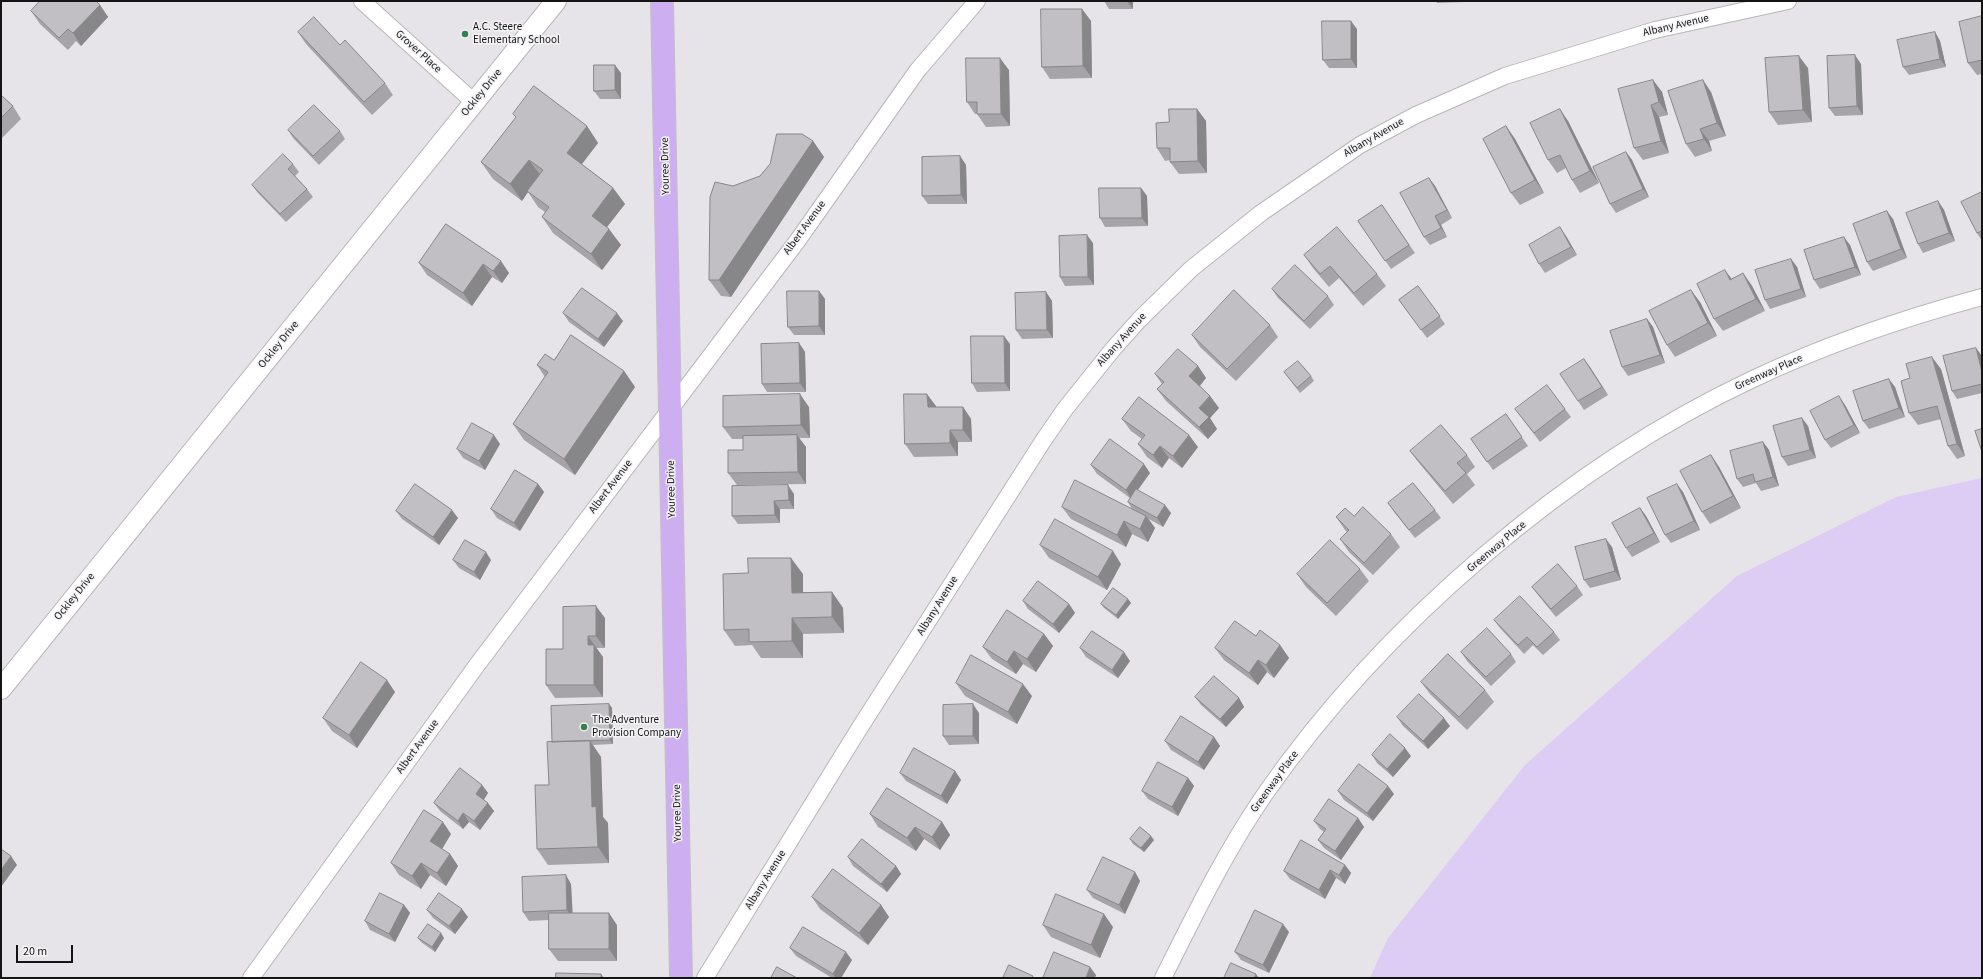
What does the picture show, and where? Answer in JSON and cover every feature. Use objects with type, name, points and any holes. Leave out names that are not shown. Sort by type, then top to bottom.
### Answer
[{"type":"main road","name":"Youree Drive","points":[[662,1],[681,978]]},
{"type":"street","name":"Grover Place","points":[[362,1],[475,103]]},
{"type":"street","name":"Ockley Drive","points":[[1,689],[556,1]]},
{"type":"street","name":"Albert Avenue","points":[[251,978],[477,666],[798,240],[917,71],[977,1]]},
{"type":"street","name":"Albany Avenue","points":[[706,978],[859,729],[1043,441],[1065,409],[1113,349],[1139,320],[1192,269],[1260,213],[1332,162],[1416,115],[1505,76],[1655,30],[1788,1]]},
{"type":"street","name":"Greenway Place","points":[[1162,978],[1239,834],[1289,761],[1329,710],[1365,671],[1438,596],[1481,558],[1599,468],[1641,441],[1711,400],[1753,379],[1840,341],[1930,311],[1982,297]]},
{"type":"shaded area","points":[[1982,478],[1982,978],[1370,978],[1388,938],[1525,765],[1737,576],[1896,497]]},
{"type":"building","points":[[40,1],[96,1],[100,5],[73,33],[68,29],[59,38],[31,11]]},
{"type":"building","points":[[1041,9],[1082,9],[1083,66],[1042,67]]},
{"type":"building","points":[[1982,16],[1982,60],[1968,63],[1959,22]]},
{"type":"building","points":[[314,17],[340,45],[345,40],[385,83],[364,102],[298,32]]},
{"type":"building","points":[[1322,21],[1351,21],[1351,59],[1323,60]]},
{"type":"building","points":[[1935,32],[1940,59],[1903,67],[1897,40]]},
{"type":"building","points":[[1855,55],[1857,106],[1829,108],[1827,56]]},
{"type":"building","points":[[1799,56],[1803,110],[1769,112],[1765,58]]},
{"type":"building","points":[[966,58],[1000,58],[1001,114],[977,114],[977,102],[967,102]]},
{"type":"building","points":[[594,65],[615,65],[615,90],[594,91]]},
{"type":"building","points":[[1653,80],[1659,102],[1651,105],[1661,141],[1634,148],[1618,89]]},
{"type":"building","points":[[1703,80],[1717,123],[1700,129],[1704,139],[1686,144],[1668,91]]},
{"type":"building","points":[[534,86],[587,126],[567,153],[613,188],[592,216],[609,229],[591,254],[542,217],[549,207],[527,191],[543,170],[529,160],[510,184],[481,162],[516,117],[513,114]]},
{"type":"building","points":[[1,95],[13,106],[1,118]]},
{"type":"building","points":[[314,105],[340,131],[313,156],[288,130]]},
{"type":"building","points":[[1169,109],[1197,109],[1198,161],[1170,162],[1170,148],[1157,148],[1156,123],[1169,122]]},
{"type":"building","points":[[1560,109],[1590,171],[1572,180],[1560,155],[1548,160],[1530,123]]},
{"type":"building","points":[[1506,126],[1535,180],[1511,193],[1483,139]]},
{"type":"building","points":[[777,134],[802,134],[813,141],[719,280],[709,280],[710,197],[715,182],[733,186],[760,176],[770,164]]},
{"type":"building","points":[[1626,152],[1643,189],[1610,204],[1593,167]]},
{"type":"building","points":[[283,154],[293,164],[288,169],[307,189],[280,214],[252,185]]},
{"type":"building","points":[[960,156],[961,195],[922,196],[922,157]]},
{"type":"building","points":[[1429,178],[1447,210],[1435,216],[1441,228],[1424,237],[1400,193]]},
{"type":"building","points":[[1099,188],[1141,188],[1142,218],[1100,218]]},
{"type":"building","points":[[1982,192],[1982,231],[1977,233],[1961,202]]},
{"type":"building","points":[[1938,201],[1949,233],[1918,244],[1906,213]]},
{"type":"building","points":[[1382,205],[1409,245],[1385,261],[1358,221]]},
{"type":"building","points":[[1887,211],[1901,249],[1867,262],[1853,224]]},
{"type":"building","points":[[446,224],[501,261],[493,271],[483,264],[463,293],[419,263]]},
{"type":"building","points":[[1337,227],[1377,274],[1354,293],[1330,266],[1320,274],[1304,255]]},
{"type":"building","points":[[1560,227],[1571,247],[1539,264],[1529,245]]},
{"type":"building","points":[[1087,235],[1088,277],[1060,277],[1059,236]]},
{"type":"building","points":[[1844,237],[1855,267],[1814,280],[1804,250]]},
{"type":"building","points":[[1791,259],[1801,289],[1765,300],[1755,270]]},
{"type":"building","points":[[1295,265],[1328,296],[1304,321],[1272,289]]},
{"type":"building","points":[[1725,270],[1730,280],[1743,273],[1756,299],[1714,319],[1697,284]]},
{"type":"building","points":[[1418,286],[1440,316],[1421,330],[1399,300]]},
{"type":"building","points":[[582,288],[617,313],[598,339],[563,313]]},
{"type":"building","points":[[1234,290],[1270,325],[1227,369],[1192,335]]},
{"type":"building","points":[[1691,290],[1708,323],[1667,345],[1649,311]]},
{"type":"building","points":[[787,291],[819,291],[819,326],[788,327]]},
{"type":"building","points":[[1046,292],[1047,330],[1016,330],[1015,293]]},
{"type":"building","points":[[1647,319],[1660,355],[1622,367],[1610,331]]},
{"type":"building","points":[[571,335],[624,371],[564,459],[513,424],[548,372],[537,365],[545,354],[554,360]]},
{"type":"building","points":[[971,336],[1004,336],[1005,383],[972,383]]},
{"type":"building","points":[[799,343],[800,383],[762,384],[761,344]]},
{"type":"building","points":[[1976,348],[1982,372],[1982,384],[1952,391],[1943,356]]},
{"type":"building","points":[[1178,349],[1198,366],[1189,376],[1210,396],[1199,408],[1209,417],[1199,427],[1157,389],[1164,382],[1155,374]]},
{"type":"building","points":[[1932,357],[1957,444],[1948,446],[1937,406],[1909,413],[1901,381],[1910,378],[1906,364]]},
{"type":"building","points":[[1584,359],[1602,387],[1578,401],[1560,374]]},
{"type":"building","points":[[1298,361],[1311,376],[1297,388],[1284,372]]},
{"type":"building","points":[[1889,379],[1899,408],[1863,421],[1853,391]]},
{"type":"building","points":[[1547,385],[1565,409],[1534,433],[1515,409]]},
{"type":"building","points":[[800,394],[801,425],[723,427],[723,396]]},
{"type":"building","points":[[904,394],[927,394],[928,407],[963,407],[963,430],[950,430],[950,443],[905,444]]},
{"type":"building","points":[[1839,396],[1854,425],[1825,440],[1810,411]]},
{"type":"building","points":[[1139,397],[1189,435],[1173,456],[1160,446],[1153,455],[1138,444],[1145,435],[1122,419]]},
{"type":"building","points":[[1506,414],[1522,437],[1487,462],[1471,439]]},
{"type":"building","points":[[1802,418],[1810,450],[1782,457],[1773,426]]},
{"type":"building","points":[[472,423],[494,435],[479,461],[457,449]]},
{"type":"building","points":[[1441,425],[1467,455],[1457,463],[1466,473],[1445,491],[1410,451]]},
{"type":"building","points":[[1982,429],[1982,452],[1975,431]]},
{"type":"building","points":[[797,435],[798,472],[728,473],[728,450],[743,450],[743,436]]},
{"type":"building","points":[[1110,439],[1144,464],[1126,490],[1091,465]]},
{"type":"building","points":[[1763,442],[1773,477],[1755,482],[1753,474],[1737,479],[1730,451]]},
{"type":"building","points":[[1711,455],[1733,496],[1702,512],[1680,471]]},
{"type":"building","points":[[515,470],[538,484],[514,523],[491,509]]},
{"type":"building","points":[[1075,480],[1146,516],[1140,529],[1124,521],[1117,535],[1062,507]]},
{"type":"building","points":[[1413,483],[1435,510],[1409,530],[1388,503]]},
{"type":"building","points":[[415,484],[452,510],[433,537],[396,511]]},
{"type":"building","points":[[1677,484],[1694,521],[1665,535],[1647,498]]},
{"type":"building","points":[[788,485],[789,500],[774,501],[775,515],[732,516],[732,486]]},
{"type":"building","points":[[1136,489],[1165,505],[1157,518],[1128,502]]},
{"type":"building","points":[[1363,507],[1391,534],[1364,563],[1340,539],[1349,530],[1336,517],[1345,508],[1354,516]]},
{"type":"building","points":[[1640,508],[1654,533],[1626,548],[1612,523]]},
{"type":"building","points":[[1055,519],[1113,551],[1098,577],[1040,545]]},
{"type":"building","points":[[1606,539],[1615,571],[1584,580],[1575,547]]},
{"type":"building","points":[[465,540],[486,552],[474,572],[453,560]]},
{"type":"building","points":[[1330,540],[1360,569],[1327,603],[1297,574]]},
{"type":"building","points":[[748,558],[791,558],[792,593],[832,592],[832,617],[792,618],[792,641],[749,642],[749,629],[724,630],[723,574],[748,573]]},
{"type":"building","points":[[1558,564],[1577,586],[1551,609],[1532,587]]},
{"type":"building","points":[[1038,581],[1069,604],[1053,624],[1023,601]]},
{"type":"building","points":[[1113,588],[1128,599],[1116,615],[1101,604]]},
{"type":"building","points":[[1520,596],[1554,632],[1537,647],[1527,637],[1518,645],[1494,620]]},
{"type":"building","points":[[596,606],[596,636],[588,636],[588,645],[594,645],[594,685],[546,685],[546,649],[563,649],[563,607]]},
{"type":"building","points":[[1007,610],[1044,634],[1027,659],[1014,651],[1007,662],[983,647]]},
{"type":"building","points":[[1235,621],[1256,636],[1260,630],[1280,645],[1266,665],[1258,660],[1249,673],[1215,648]]},
{"type":"building","points":[[1487,628],[1511,654],[1486,677],[1461,652]]},
{"type":"building","points":[[1092,631],[1124,652],[1112,670],[1080,648]]},
{"type":"building","points":[[1448,654],[1485,690],[1459,717],[1421,682]]},
{"type":"building","points":[[971,655],[1023,684],[1008,712],[956,683]]},
{"type":"building","points":[[361,662],[387,680],[349,735],[323,718]]},
{"type":"building","points":[[1214,676],[1239,698],[1220,719],[1195,697]]},
{"type":"building","points":[[1419,694],[1444,718],[1423,741],[1397,717]]},
{"type":"building","name":"The Adventure Provision Company","points":[[609,704],[610,740],[552,742],[551,706]]},
{"type":"building","points":[[973,704],[973,736],[943,736],[943,705]]},
{"type":"building","points":[[1181,716],[1214,737],[1198,762],[1165,741]]},
{"type":"building","points":[[1390,734],[1405,748],[1387,769],[1372,755]]},
{"type":"building","points":[[590,741],[592,807],[596,806],[598,847],[537,849],[535,785],[549,785],[547,742]]},
{"type":"building","points":[[914,748],[955,771],[941,796],[900,773]]},
{"type":"building","points":[[1158,762],[1188,778],[1172,807],[1142,791]]},
{"type":"building","points":[[1359,764],[1388,786],[1367,813],[1338,791]]},
{"type":"building","points":[[460,768],[482,785],[476,794],[488,803],[474,821],[463,813],[458,821],[434,803]]},
{"type":"building","points":[[887,788],[942,822],[932,837],[915,827],[907,838],[870,814]]},
{"type":"building","points":[[1329,799],[1358,818],[1335,851],[1318,840],[1326,829],[1314,821]]},
{"type":"building","points":[[424,810],[443,822],[430,841],[450,854],[437,873],[421,863],[412,876],[391,863]]},
{"type":"building","points":[[1140,827],[1151,836],[1141,848],[1130,839]]},
{"type":"building","points":[[862,839],[896,866],[881,884],[848,857]]},
{"type":"building","points":[[1301,840],[1345,865],[1339,875],[1330,870],[1319,890],[1284,871]]},
{"type":"building","points":[[1,849],[11,856],[1,870]]},
{"type":"building","points":[[1103,857],[1135,872],[1119,905],[1087,890]]},
{"type":"building","points":[[833,869],[881,905],[859,933],[812,897]]},
{"type":"building","points":[[566,875],[567,910],[523,912],[522,877]]},
{"type":"building","points":[[380,893],[404,905],[389,934],[365,921]]},
{"type":"building","points":[[439,893],[462,909],[449,926],[427,910]]},
{"type":"building","points":[[1056,894],[1104,914],[1091,945],[1043,925]]},
{"type":"building","points":[[1255,910],[1283,924],[1263,965],[1235,952]]},
{"type":"building","points":[[549,913],[609,913],[609,949],[549,949]]},
{"type":"building","points":[[428,924],[441,933],[432,947],[418,938]]},
{"type":"building","points":[[803,927],[846,952],[833,974],[790,948]]},
{"type":"building","points":[[1054,952],[1090,967],[1086,978],[1043,978]]},
{"type":"building","points":[[1231,963],[1256,974],[1254,978],[1224,978]]},
{"type":"building","points":[[1009,965],[1033,976],[1032,978],[1003,978]]},
{"type":"building","points":[[777,967],[797,978],[771,978]]},
{"type":"building","points":[[556,973],[601,974],[601,978],[556,978]]},
{"type":"place","name":"A.C. Steere Elementary School","points":[[465,34]]},
{"type":"place","name":"The Adventure Provision Company","points":[[584,727]]}]
